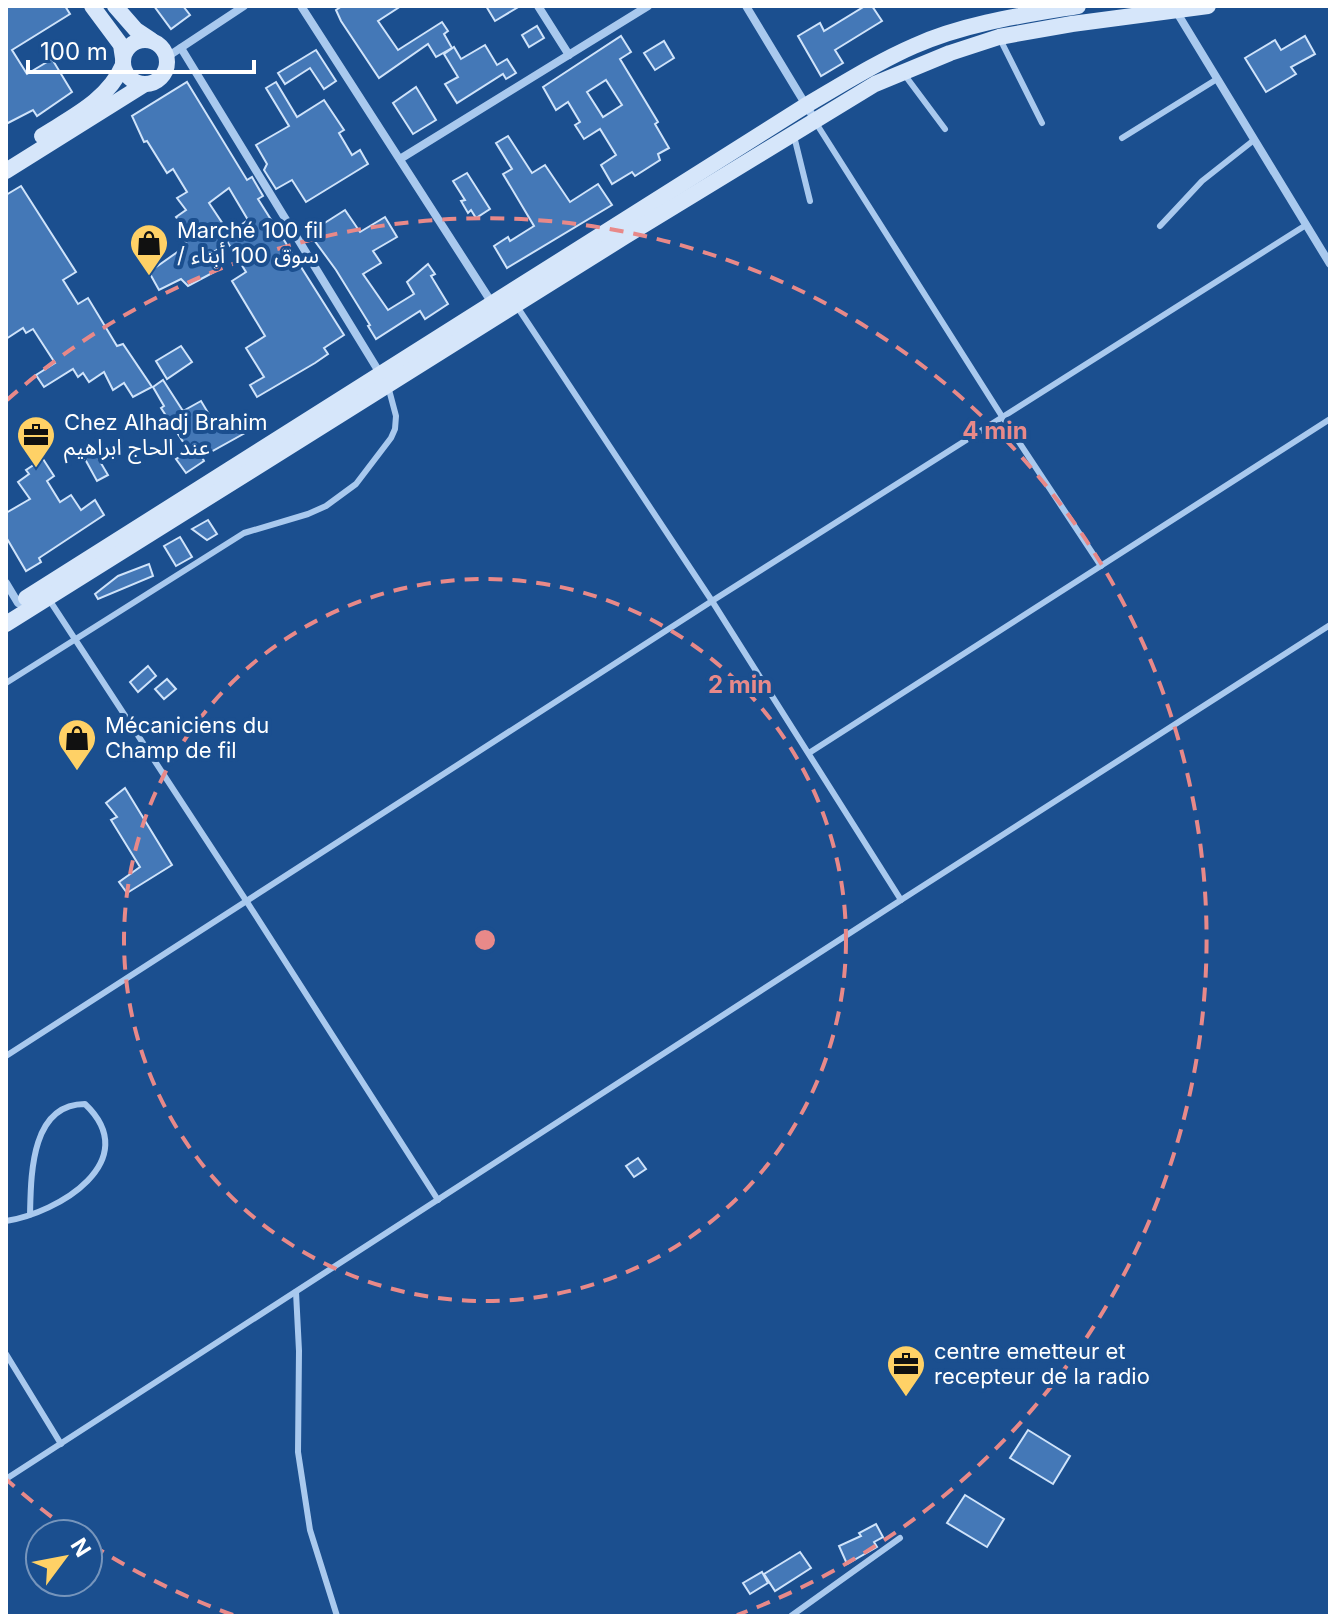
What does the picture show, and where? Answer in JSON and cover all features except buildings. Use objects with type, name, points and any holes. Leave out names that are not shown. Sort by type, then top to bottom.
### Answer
[{"type":"street","points":[[92,6],[121,45],[123,62],[131,78],[145,84]]},
{"type":"street","points":[[115,6],[136,30],[164,50],[174,52],[384,380]]},
{"type":"street","points":[[6,171],[145,84],[154,82],[162,76],[174,52],[244,6]]},
{"type":"street","points":[[301,6],[493,303]]},
{"type":"street","points":[[538,6],[569,55]]},
{"type":"street","points":[[400,159],[648,6]]},
{"type":"street","points":[[746,6],[810,113]]},
{"type":"street","points":[[6,624],[384,380],[493,303],[810,113],[916,45],[987,24],[1078,6]]},
{"type":"street","points":[[6,583],[12,607],[384,380],[516,305],[793,133],[810,113],[902,72],[999,37],[1208,6]]},
{"type":"street","points":[[1176,11],[1330,264]]},
{"type":"street","points":[[6,160],[95,101],[113,85],[129,46],[140,40],[153,41]]},
{"type":"lane","points":[[999,37],[1042,123]]},
{"type":"lane","points":[[902,72],[945,129]]},
{"type":"lane","points":[[1122,138],[1217,79]]},
{"type":"lane","points":[[810,113],[1003,418],[1101,566]]},
{"type":"lane","points":[[793,133],[810,201]]},
{"type":"lane","points":[[1160,226],[1202,181],[1254,140]]},
{"type":"lane","points":[[6,1056],[712,601],[1306,225]]},
{"type":"lane","points":[[516,305],[712,601],[901,900]]},
{"type":"lane","points":[[6,683],[244,533],[308,514],[326,506],[356,484],[395,429],[396,416],[384,380]]},
{"type":"lane","points":[[809,753],[1330,419]]},
{"type":"lane","points":[[48,598],[438,1200]]},
{"type":"lane","points":[[6,1479],[1330,625]]},
{"type":"lane","points":[[6,1221],[30,1215],[50,1208],[79,1190],[97,1170],[105,1150],[103,1132],[95,1114],[85,1104],[74,1104],[62,1110],[38,1141],[32,1161],[30,1215]]},
{"type":"lane","points":[[296,1292],[298,1452],[310,1530],[337,1616]]},
{"type":"lane","points":[[6,1354],[61,1444]]},
{"type":"lane","points":[[791,1616],[900,1538]]},
{"type":"place","name":"Marché 100 fil / سوق 100 أبناء","points":[[149,277]]},
{"type":"place","name":"Chez Alhadj Brahim عند الحاج ابراهيم","points":[[36,469]]},
{"type":"place","name":"Mécaniciens du Champ de fil","points":[[77,772]]},
{"type":"place","name":"centre emetteur et recepteur de la radio","points":[[906,1398]]}]
